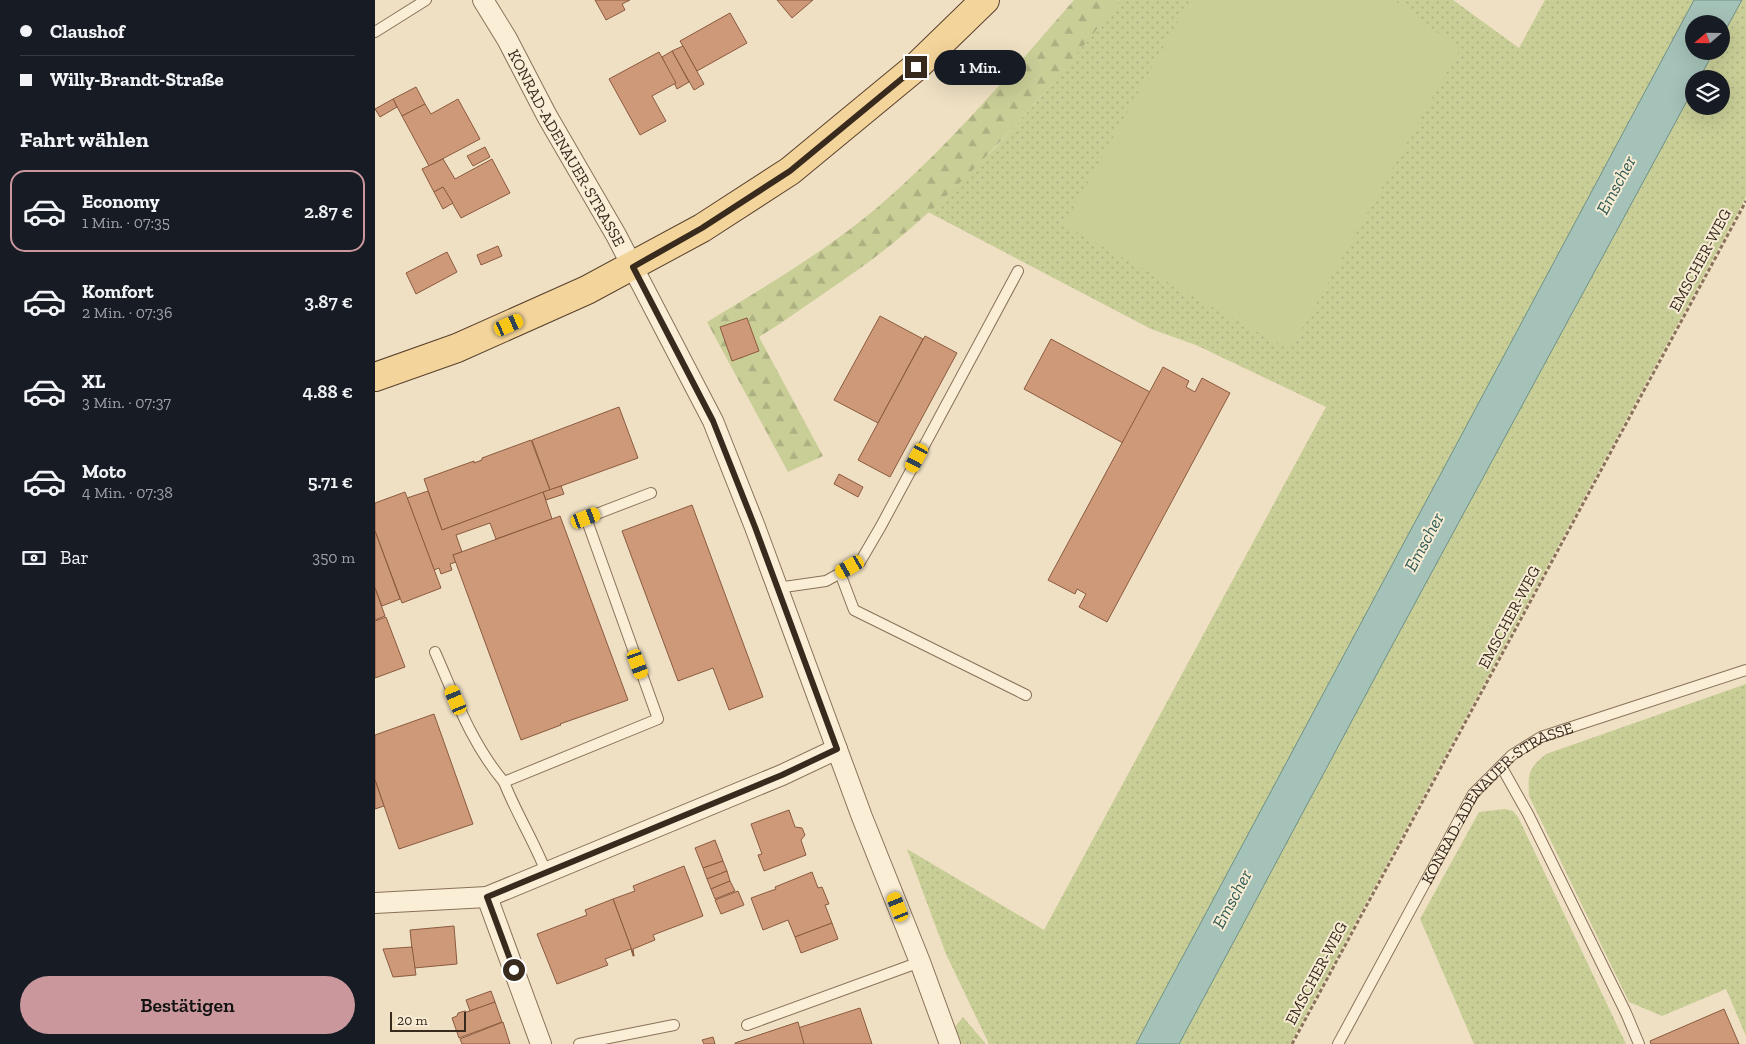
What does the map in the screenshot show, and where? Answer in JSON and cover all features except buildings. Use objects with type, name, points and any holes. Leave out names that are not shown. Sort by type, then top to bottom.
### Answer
[{"type":"main road","points":[[375,377],[457,348],[587,290],[633,267],[702,228],[790,171],[916,67],[985,0]]},
{"type":"street","name":"KONRAD-ADENAUER-STRASSE","points":[[483,0],[507,39],[547,116],[633,267],[713,421],[950,1044]]},
{"type":"street","points":[[375,903],[487,897],[782,775],[837,749]]},
{"type":"street","points":[[487,897],[541,1044]]},
{"type":"lane","points":[[375,32],[426,0]]},
{"type":"lane","points":[[777,588],[826,581],[860,562],[1018,271]]},
{"type":"lane","points":[[503,782],[658,719],[586,518],[651,493]]},
{"type":"lane","points":[[840,573],[853,610],[1026,695]]},
{"type":"lane","points":[[435,652],[469,731],[491,767],[503,782],[514,808],[535,845],[546,872]]},
{"type":"lane","name":"KONRAD-ADENAUER-STRASSE","points":[[1338,1044],[1473,794],[1512,755],[1541,737],[1746,670]]},
{"type":"lane","points":[[1501,766],[1528,814],[1626,1013],[1639,1044]]},
{"type":"lane","points":[[747,1025],[920,962]]},
{"type":"lane","points":[[579,1044],[673,1025]]},
{"type":"path","name":"EMSCHER-WEG","points":[[1292,1044],[1746,201]]},
{"type":"green space","points":[[1074,0],[1120,0],[1040,97],[984,159],[924,217],[879,254],[759,337],[823,456],[788,472],[707,322],[817,253],[879,206],[956,132]]},
{"type":"green space","points":[[1120,0],[1453,0],[1519,48],[1545,0],[1694,0],[1136,1044],[989,1044],[946,954],[907,849],[1044,930],[1326,407],[1196,345],[1151,329],[928,212],[996,147],[1037,101]]},
{"type":"green space","points":[[1190,0],[1394,0],[1460,49],[1290,350],[1064,225]]},
{"type":"green space","points":[[1742,0],[1746,0],[1746,197],[1290,1044],[1179,1044],[1685,105],[1685,115],[1730,115],[1730,70],[1704,70],[1709,60],[1730,60],[1730,22]]},
{"type":"green space","points":[[1746,684],[1746,1036],[1726,989],[1662,1016],[1629,1002],[1529,796],[1529,777],[1532,768],[1546,754]]},
{"type":"green space","points":[[1505,809],[1513,811],[1518,817],[1626,1044],[1474,1044],[1420,919],[1479,812]]},
{"type":"green space","points":[[963,1017],[986,1044],[941,1044]]},
{"type":"water","points":[[1694,0],[1742,0],[1730,22],[1730,15],[1686,15]]},
{"type":"water","name":"Emscher","points":[[1685,17],[1685,60],[1709,60],[1704,70],[1685,70],[1685,105],[1179,1044],[1136,1044]]},
{"type":"route","points":[[514,970],[487,897],[782,775],[837,749],[755,527],[713,421],[633,267],[702,228],[790,171],[916,67]]}]
